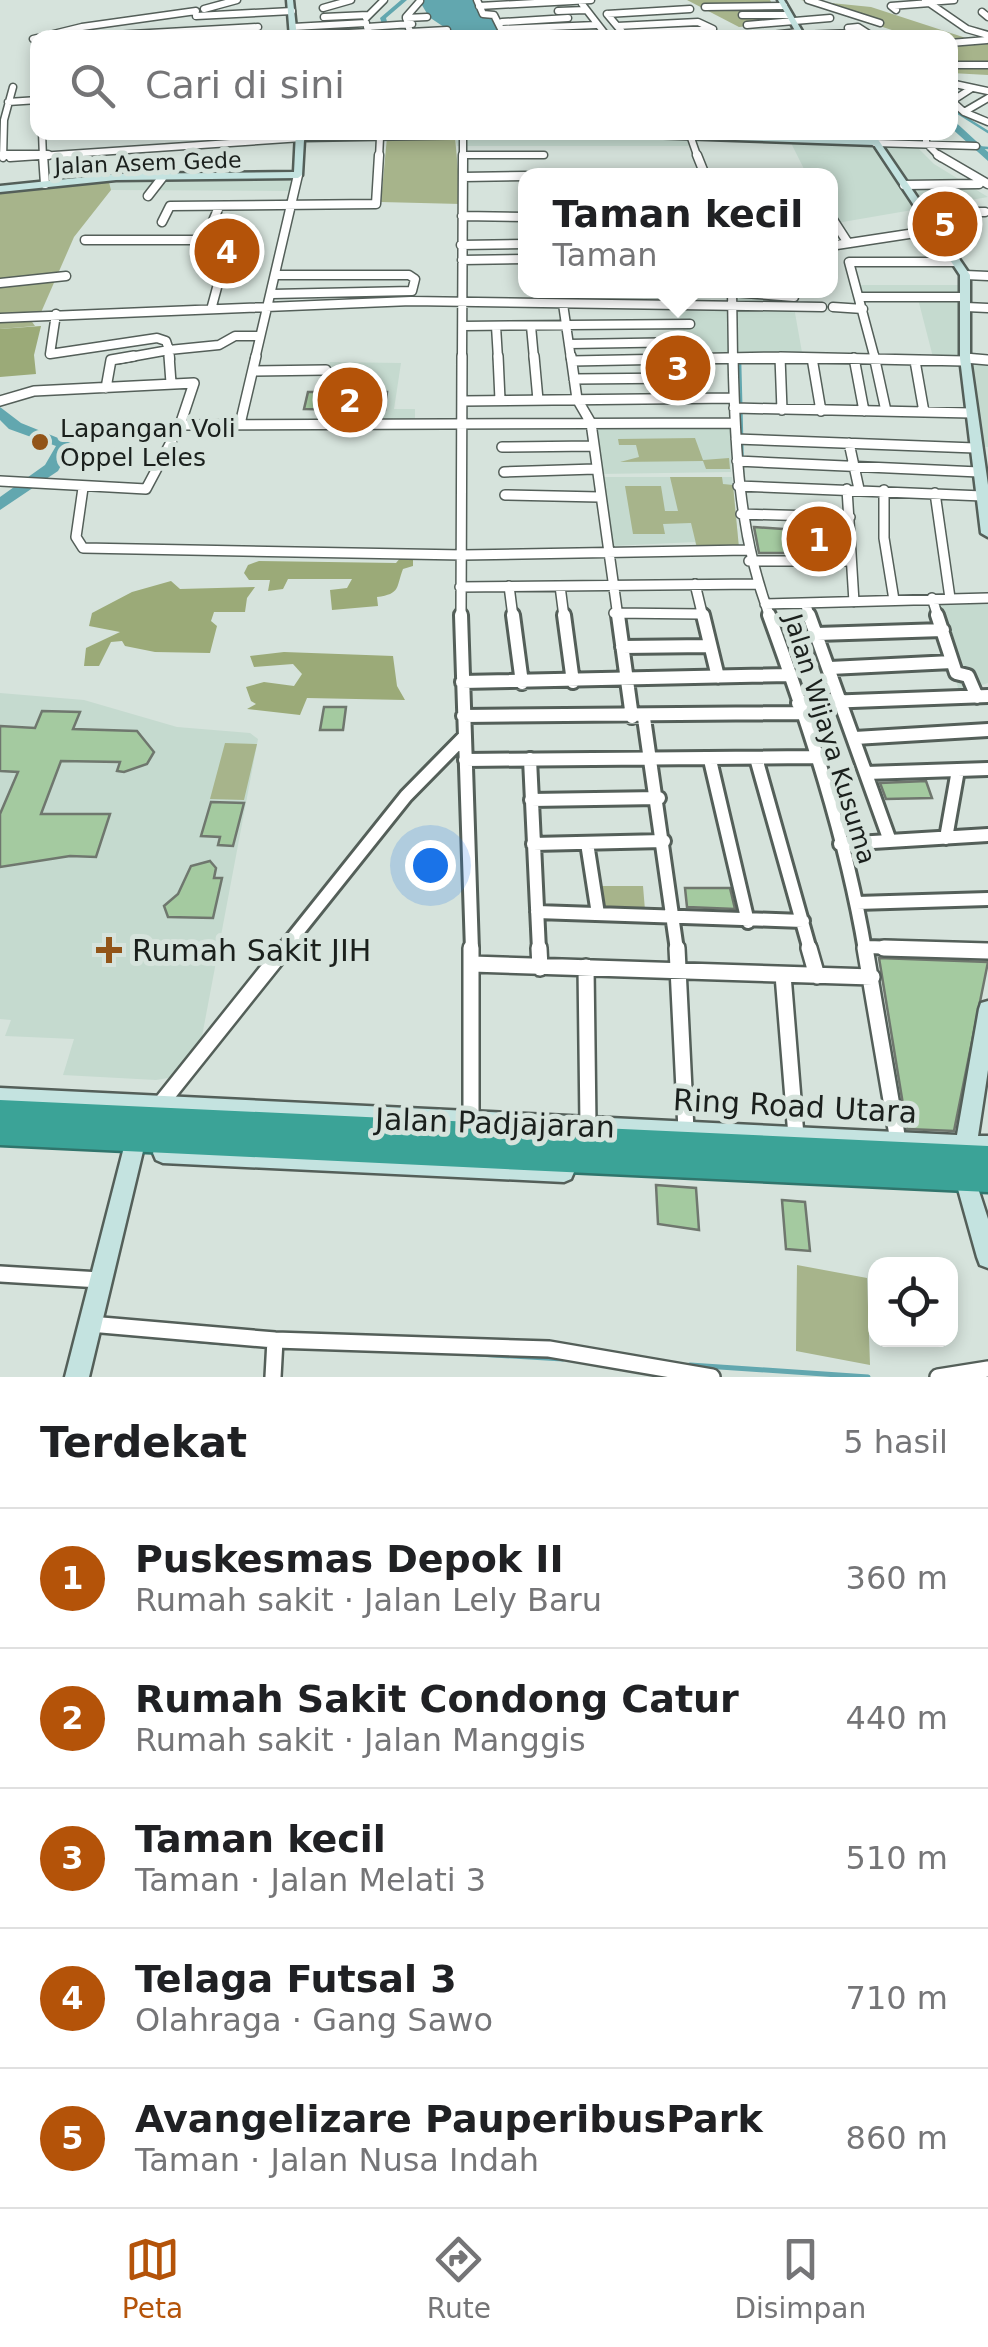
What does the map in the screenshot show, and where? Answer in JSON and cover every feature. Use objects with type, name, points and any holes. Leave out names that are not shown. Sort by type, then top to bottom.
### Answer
[{"type":"highway","name":"Jalan Padjajaran","points":[[0,1114],[982,1186]]},
{"type":"highway","name":"Jalan Padjajaran","points":[[0,1132],[977,1152]]},
{"type":"street","points":[[176,30],[197,16],[237,0]]},
{"type":"street","points":[[290,0],[294,30]]},
{"type":"street","points":[[326,25],[322,4],[350,0]]},
{"type":"street","points":[[324,17],[368,15],[384,0]]},
{"type":"street","points":[[579,0],[602,30]]},
{"type":"street","points":[[591,0],[478,3],[483,14],[496,18],[592,17]]},
{"type":"street","points":[[685,0],[698,22]]},
{"type":"street","points":[[808,0],[880,22]]},
{"type":"street","points":[[896,10],[890,6],[954,0]]},
{"type":"street","points":[[407,21],[420,1]]},
{"type":"street","points":[[927,2],[987,38]]},
{"type":"street","points":[[705,8],[782,3],[798,30]]},
{"type":"street","points":[[744,8],[749,15]]},
{"type":"street","points":[[621,30],[607,14],[690,9]]},
{"type":"street","points":[[496,18],[586,10]]},
{"type":"street","points":[[105,30],[123,21],[170,12],[197,16],[292,11]]},
{"type":"street","points":[[168,30],[170,12]]},
{"type":"street","points":[[197,16],[257,13]]},
{"type":"street","points":[[634,13],[642,25]]},
{"type":"street","points":[[368,15],[369,30]]},
{"type":"street","points":[[145,30],[146,16]]},
{"type":"street","points":[[306,30],[326,25],[369,30],[427,16]]},
{"type":"street","points":[[728,16],[830,18]]},
{"type":"street","points":[[496,18],[502,29],[602,30]]},
{"type":"street","points":[[747,26],[790,19]]},
{"type":"street","points":[[122,30],[123,21]]},
{"type":"street","points":[[407,21],[434,23]]},
{"type":"street","points":[[407,21],[410,30]]},
{"type":"street","points":[[615,26],[698,22],[712,28],[690,30]]},
{"type":"street","points":[[662,24],[667,30]]},
{"type":"street","points":[[843,28],[862,30]]},
{"type":"street","points":[[958,41],[987,38]]},
{"type":"street","points":[[958,65],[988,65]]},
{"type":"street","points":[[958,85],[988,95]]},
{"type":"street","points":[[13,87],[4,105],[3,158],[250,140]]},
{"type":"street","points":[[958,97],[972,88]]},
{"type":"street","points":[[964,112],[988,95]]},
{"type":"street","points":[[4,105],[30,101]]},
{"type":"street","points":[[958,106],[987,121]]},
{"type":"street","points":[[42,140],[45,184]]},
{"type":"street","points":[[240,424],[298,175],[299,140]]},
{"type":"street","points":[[162,222],[170,206],[376,204],[380,140]]},
{"type":"street","points":[[463,140],[461,739],[472,964],[471,1119]]},
{"type":"street","points":[[689,140],[702,168]]},
{"type":"street","points":[[873,140],[965,275],[965,360],[988,533]]},
{"type":"street","points":[[890,140],[976,146]]},
{"type":"street","points":[[927,140],[956,170],[984,184]]},
{"type":"street","points":[[463,155],[544,155]]},
{"type":"street","name":"Jalan Asem Gede","points":[[0,189],[162,178],[298,175]]},
{"type":"street","points":[[463,177],[518,176]]},
{"type":"street","points":[[148,196],[162,178]]},
{"type":"street","points":[[904,185],[984,184]]},
{"type":"street","points":[[212,224],[218,207]]},
{"type":"street","points":[[923,212],[985,212]]},
{"type":"street","points":[[462,216],[518,217]]},
{"type":"street","points":[[838,227],[848,243]]},
{"type":"street","points":[[838,245],[935,230]]},
{"type":"street","points":[[85,240],[203,240]]},
{"type":"street","points":[[461,245],[518,244]]},
{"type":"street","points":[[880,253],[888,262]]},
{"type":"street","points":[[212,306],[225,258]]},
{"type":"street","points":[[462,260],[518,259]]},
{"type":"street","points":[[886,412],[862,297],[849,262],[956,262]]},
{"type":"street","points":[[272,294],[412,291],[415,280],[409,275],[276,275]]},
{"type":"street","points":[[965,275],[988,276]]},
{"type":"street","points":[[0,283],[66,276]]},
{"type":"street","points":[[862,297],[965,302],[988,308]]},
{"type":"street","points":[[0,318],[212,306],[688,303],[716,298]]},
{"type":"street","name":"Jalan Wijaya Kusuma","points":[[732,298],[731,358],[741,461],[738,486],[748,555],[791,675],[857,903],[898,1141]]},
{"type":"street","points":[[754,298],[822,307]]},
{"type":"street","points":[[688,303],[693,360]]},
{"type":"street","points":[[562,304],[577,399],[591,423],[614,614],[659,798],[676,919],[686,1130]]},
{"type":"street","points":[[833,307],[864,308]]},
{"type":"street","points":[[56,314],[50,354],[156,338],[166,341],[171,383]]},
{"type":"street","points":[[463,326],[690,324]]},
{"type":"street","points":[[496,326],[500,400]]},
{"type":"street","points":[[531,326],[538,400]]},
{"type":"street","points":[[106,388],[111,360],[218,346],[232,336],[260,336]]},
{"type":"street","points":[[569,344],[692,342]]},
{"type":"street","points":[[780,358],[782,410]]},
{"type":"street","points":[[812,358],[820,410]]},
{"type":"street","points":[[854,358],[864,411]]},
{"type":"street","points":[[915,360],[924,412]]},
{"type":"street","points":[[572,361],[988,360]]},
{"type":"street","points":[[252,370],[326,370]]},
{"type":"street","points":[[574,379],[685,378]]},
{"type":"street","points":[[0,401],[34,391],[194,382],[180,425],[146,490],[0,481]]},
{"type":"street","points":[[463,401],[577,399],[782,410],[971,413]]},
{"type":"street","points":[[180,425],[735,424]]},
{"type":"street","points":[[740,439],[975,448]]},
{"type":"street","points":[[849,443],[854,464],[850,517],[854,602]]},
{"type":"street","points":[[502,448],[593,446]]},
{"type":"street","points":[[741,461],[978,472]]},
{"type":"street","points":[[504,472],[595,469]]},
{"type":"street","points":[[738,486],[983,496]]},
{"type":"street","points":[[83,488],[76,537],[83,548],[462,555],[608,551],[852,561]]},
{"type":"street","points":[[884,490],[884,538],[894,600]]},
{"type":"street","points":[[936,493],[950,598]]},
{"type":"street","points":[[505,496],[599,497]]},
{"type":"street","points":[[741,514],[850,517]]},
{"type":"street","points":[[695,584],[718,677]]},
{"type":"street","points":[[460,588],[757,584]]},
{"type":"street","points":[[509,586],[522,683]]},
{"type":"street","points":[[560,586],[573,682]]},
{"type":"street","points":[[932,598],[956,674],[968,676],[982,696]]},
{"type":"street","points":[[765,604],[988,598]]},
{"type":"street","points":[[805,603],[890,841]]},
{"type":"street","points":[[614,614],[702,614]]},
{"type":"street","points":[[817,634],[942,630]]},
{"type":"street","points":[[622,647],[709,646]]},
{"type":"street","points":[[830,668],[952,662]]},
{"type":"street","points":[[462,682],[791,675]]},
{"type":"street","points":[[463,716],[638,718],[982,696]]},
{"type":"street","points":[[855,738],[988,730]]},
{"type":"street","points":[[158,1107],[406,796],[461,739]]},
{"type":"street","points":[[465,760],[814,757]]},
{"type":"street","points":[[756,758],[817,976]]},
{"type":"street","points":[[530,759],[540,968]]},
{"type":"street","points":[[710,760],[748,922]]},
{"type":"street","points":[[866,773],[988,769]]},
{"type":"street","points":[[946,838],[958,770]]},
{"type":"street","points":[[531,800],[659,798]]},
{"type":"street","points":[[840,844],[988,836]]},
{"type":"street","points":[[533,844],[664,841]]},
{"type":"street","points":[[587,843],[598,914]]},
{"type":"street","points":[[857,903],[988,899]]},
{"type":"street","points":[[537,912],[748,922],[804,920]]},
{"type":"street","points":[[867,947],[988,951]]},
{"type":"street","points":[[472,964],[872,977]]},
{"type":"street","points":[[586,968],[588,1125]]},
{"type":"street","points":[[783,975],[796,1136]]},
{"type":"street","points":[[977,1152],[988,1009]]},
{"type":"street","name":"Ring Road Utara","points":[[0,1097],[158,1107],[267,1135]]},
{"type":"street","name":"Ring Road Utara","points":[[0,1144],[133,1151],[267,1135],[471,1119],[898,1141],[977,1152],[988,1146]]},
{"type":"street","points":[[77,1377],[133,1151]]},
{"type":"street","points":[[982,1186],[988,1256]]},
{"type":"street","points":[[0,1274],[100,1280]]},
{"type":"street","points":[[89,1324],[276,1340],[534,1348],[666,1374],[712,1377]]},
{"type":"street","points":[[273,1377],[276,1340]]},
{"type":"street","points":[[938,1377],[988,1369]]},
{"type":"shaded area","points":[[456,140],[698,140],[697,146],[457,146]]},
{"type":"shaded area","points":[[791,143],[915,145],[934,164],[988,197],[838,223],[838,168],[804,168]]},
{"type":"shaded area","points":[[295,177],[291,191],[111,190],[108,178]]},
{"type":"shaded area","points":[[858,285],[966,285],[962,359],[988,357],[988,447],[976,447],[962,361],[934,361],[918,299],[861,297]]},
{"type":"shaded area","points":[[736,298],[792,298],[803,358],[691,357],[676,304],[736,302]]},
{"type":"shaded area","points":[[330,362],[401,363],[394,409],[415,409],[415,422],[329,422],[330,411],[303,410],[307,391],[323,390]]},
{"type":"shaded area","points":[[593,424],[730,424],[731,472],[598,474]]},
{"type":"shaded area","points":[[604,477],[732,477],[739,548],[697,548],[695,542],[612,546]]},
{"type":"shaded area","points":[[938,595],[988,598],[988,683],[959,693]]},
{"type":"shaded area","name":"Rumah Sakit JIH","points":[[0,693],[84,700],[177,727],[250,733],[258,739],[200,1047],[174,1077],[156,1080],[63,1075],[74,1039],[5,1036],[11,1020],[0,1019]]},
{"type":"green space","points":[[687,0],[770,0],[784,23],[739,27]]},
{"type":"green space","points":[[801,0],[871,7],[941,30],[892,30]]},
{"type":"green space","points":[[958,35],[988,38],[988,75],[958,73]]},
{"type":"green space","points":[[387,140],[455,140],[461,204],[381,202]]},
{"type":"green space","points":[[108,178],[111,190],[74,237],[39,317],[30,319],[35,326],[0,329],[0,190]]},
{"type":"green space","points":[[41,326],[34,355],[36,374],[0,377],[0,329]]},
{"type":"green space","points":[[695,438],[703,460],[729,458],[730,469],[706,469],[703,461],[620,462],[639,457],[636,445],[619,445],[618,439]]},
{"type":"green space","points":[[670,477],[722,477],[723,484],[733,485],[739,548],[697,548],[691,523],[663,524],[665,534],[633,534],[625,486],[661,486],[665,511],[678,511]]},
{"type":"green space","points":[[401,557],[413,557],[413,566],[403,569],[394,592],[377,597],[378,606],[332,610],[330,590],[347,588],[352,579],[288,579],[283,589],[268,591],[270,580],[249,580],[244,573],[248,565],[259,561],[396,563]]},
{"type":"green space","points":[[171,581],[180,589],[255,587],[247,598],[245,612],[214,612],[211,621],[217,626],[210,653],[155,652],[125,646],[122,641],[111,642],[99,666],[84,666],[86,648],[120,632],[89,626],[92,613],[132,592]]},
{"type":"green space","points":[[284,652],[393,656],[397,686],[405,700],[307,698],[300,715],[247,709],[256,704],[246,687],[264,682],[294,686],[302,674],[293,664],[254,667],[250,656]]},
{"type":"green space","points":[[225,743],[257,744],[244,800],[210,799]]},
{"type":"green space","points":[[598,886],[643,886],[645,910],[599,910]]},
{"type":"green space","points":[[797,1265],[867,1278],[870,1365],[796,1351]]},
{"type":"water","points":[[419,0],[468,0],[497,29],[506,30],[448,30],[429,17]]},
{"type":"building","points":[[308,392],[387,392],[385,410],[304,409]]},
{"type":"building","points":[[754,527],[826,532],[827,547],[800,545],[802,553],[759,553]]},
{"type":"building","points":[[324,707],[346,707],[343,730],[320,730]]},
{"type":"building","points":[[42,711],[80,712],[73,729],[137,731],[154,752],[147,764],[124,772],[117,771],[120,762],[61,761],[41,814],[110,814],[96,857],[70,856],[0,867],[0,814],[18,772],[0,771],[0,726],[35,728]]},
{"type":"building","points":[[926,781],[932,798],[886,799],[880,783]]},
{"type":"building","points":[[211,802],[244,803],[233,846],[218,845],[220,837],[201,836]]},
{"type":"building","points":[[210,861],[216,868],[214,878],[222,878],[213,918],[168,917],[164,906],[178,894],[191,866]]},
{"type":"building","points":[[685,888],[730,888],[735,909],[687,907]]},
{"type":"building","points":[[879,958],[988,962],[954,1131],[907,1129]]},
{"type":"building","points":[[656,1185],[696,1188],[699,1230],[658,1224]]},
{"type":"building","points":[[782,1200],[805,1202],[810,1251],[786,1249]]},
{"type":"waterway","points":[[386,30],[383,18],[404,0]]},
{"type":"waterway","points":[[468,0],[499,30]]},
{"type":"waterway","points":[[958,113],[988,132]]},
{"type":"waterway","points":[[958,128],[988,158]]},
{"type":"waterway","points":[[976,147],[988,148]]},
{"type":"waterway","points":[[740,359],[743,474]]},
{"type":"waterway","points":[[0,412],[15,426],[65,444],[52,468],[0,505]]},
{"type":"waterway","points":[[124,1334],[224,1343]]},
{"type":"waterway","points":[[477,1354],[563,1359]]},
{"type":"waterway","points":[[690,1365],[868,1377]]},
{"type":"place","name":"Avangelizare PauperibusPark","points":[[945,224]]},
{"type":"place","name":"Telaga Futsal 3","points":[[227,251]]},
{"type":"place","name":"Taman kecil","points":[[678,368]]},
{"type":"place","name":"Rumah Sakit Condong Catur","points":[[350,400]]},
{"type":"place","name":"Lapangan Voli Oppel Leles","points":[[40,442]]},
{"type":"place","name":"Puskesmas Depok II","points":[[819,539]]},
{"type":"place","name":"Rumah Sakit JIH","points":[[109,950]]}]
